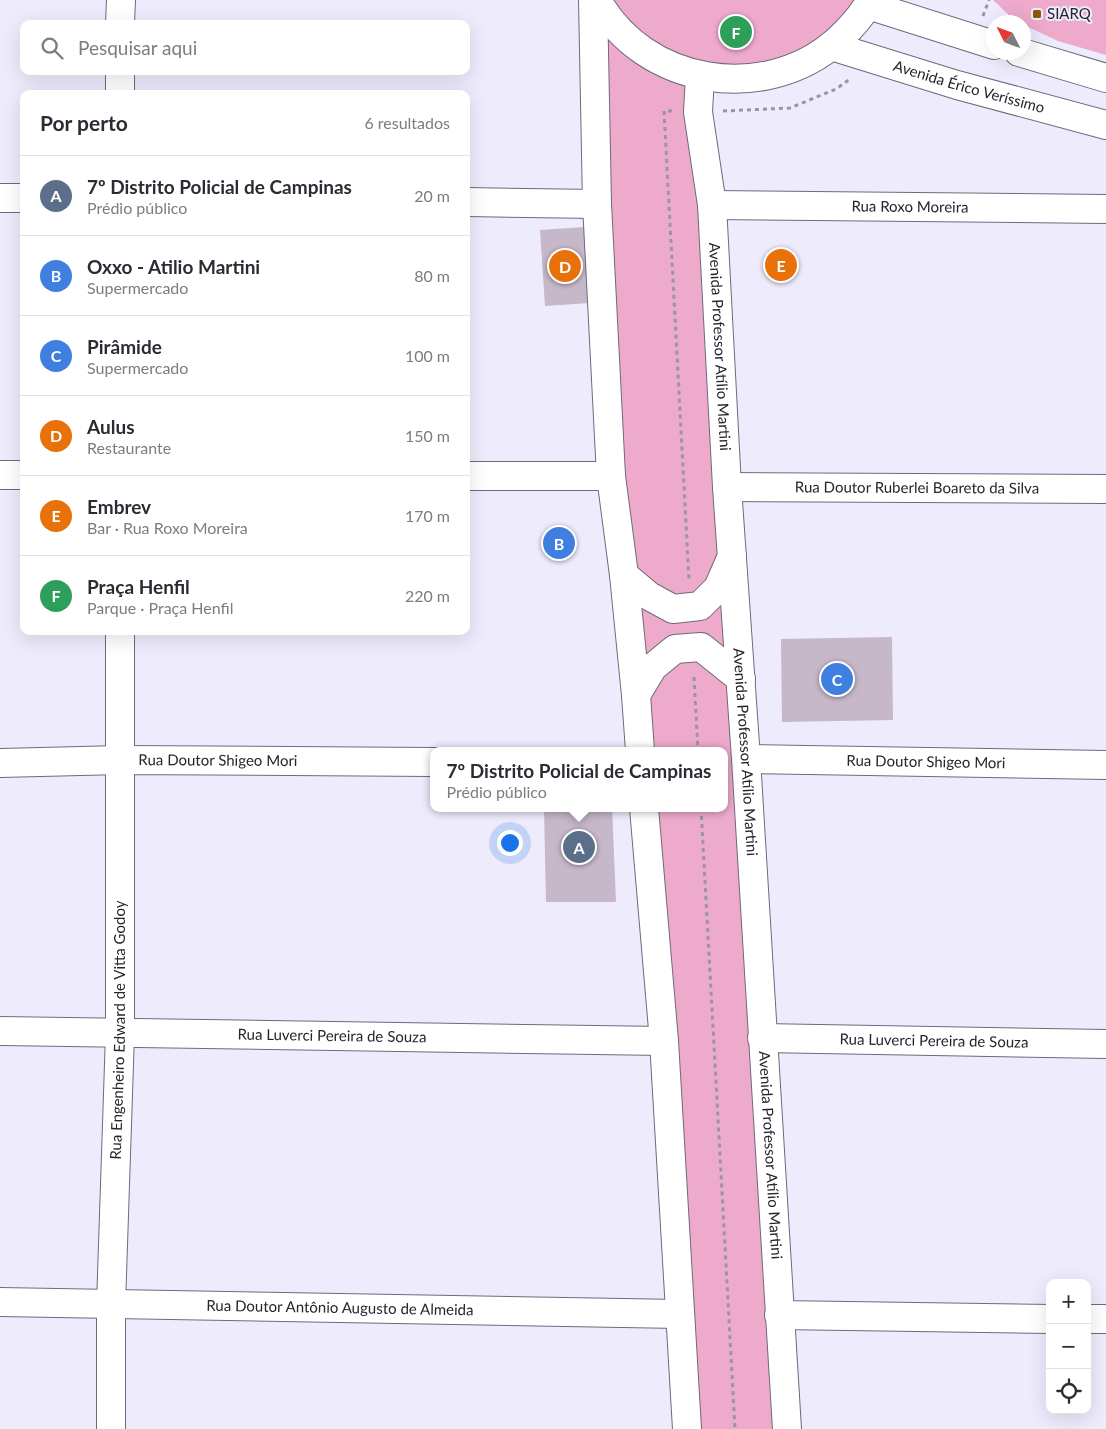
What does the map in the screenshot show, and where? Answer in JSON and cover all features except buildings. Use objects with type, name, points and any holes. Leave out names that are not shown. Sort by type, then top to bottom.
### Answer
[{"type":"street","points":[[120,0],[120,20]]},
{"type":"street","points":[[593,0],[597,204],[611,476],[624,574],[640,747]]},
{"type":"street","points":[[597,0],[612,22],[637,46],[666,64],[700,76],[734,80],[769,76],[802,64],[831,46],[852,26],[869,2],[986,42]]},
{"type":"street","name":"Avenida Érico Veríssimo","points":[[831,46],[957,85],[1106,125]]},
{"type":"street","points":[[1031,56],[1106,78]]},
{"type":"street","points":[[120,75],[120,90]]},
{"type":"street","name":"Avenida Professor Atílio Martini","points":[[700,76],[698,112],[712,206],[727,487],[741,680],[786,1429]]},
{"type":"street","points":[[0,198],[20,198]]},
{"type":"street","points":[[470,202],[597,204]]},
{"type":"street","name":"Rua Roxo Moreira","points":[[712,206],[1106,209]]},
{"type":"street","points":[[0,475],[20,475]]},
{"type":"street","points":[[470,476],[611,476]]},
{"type":"street","name":"Rua Doutor Ruberlei Boareto da Silva","points":[[727,487],[1106,488]]},
{"type":"street","points":[[624,574],[649,596],[673,609],[700,606],[718,588],[732,556]]},
{"type":"street","name":"Rua Engenheiro Edward de Vitta Godoy","points":[[111,1429],[111,1305],[120,1034],[120,635]]},
{"type":"street","points":[[636,694],[653,667],[675,648],[702,647],[741,680]]},
{"type":"street","name":"Rua Doutor Shigeo Mori","points":[[0,763],[121,760],[430,762]]},
{"type":"street","name":"Rua Doutor Shigeo Mori","points":[[746,760],[1106,765]]},
{"type":"street","points":[[644,812],[664,1041],[686,1429]]},
{"type":"street","name":"Rua Luverci Pereira de Souza","points":[[0,1031],[664,1041]]},
{"type":"street","name":"Rua Luverci Pereira de Souza","points":[[762,1038],[1106,1044]]},
{"type":"street","name":"Rua Doutor Antônio Augusto de Almeida","points":[[0,1302],[680,1314]]},
{"type":"street","points":[[779,1315],[1046,1318]]},
{"type":"street","points":[[1091,1319],[1106,1319]]},
{"type":"path","points":[[664,111],[691,607]]},
{"type":"path","points":[[693,648],[698,747]]},
{"type":"path","points":[[701,812],[735,1429]]},
{"type":"shaded area","points":[[605,0],[865,0],[830,44],[749,75],[665,59]]},
{"type":"shaded area","points":[[993,0],[1106,0],[1106,55],[1058,41],[1031,28],[1031,15],[1009,15]]},
{"type":"shaded area","points":[[601,11],[697,78],[738,758],[748,1021],[766,1313],[776,1429],[690,1429],[648,812],[728,812],[728,747],[643,747],[627,574]]},
{"type":"place","name":"SIARQ","points":[[1037,14]]},
{"type":"place","name":"Praça Henfil","points":[[736,32]]},
{"type":"place","name":"Embrev","points":[[781,265]]},
{"type":"place","name":"Aulus","points":[[565,266]]},
{"type":"place","name":"Oxxo - Atilio Martini","points":[[559,543]]},
{"type":"place","name":"Pirâmide","points":[[837,679]]},
{"type":"place","name":"7º Distrito Policial de Campinas","points":[[579,847]]}]
